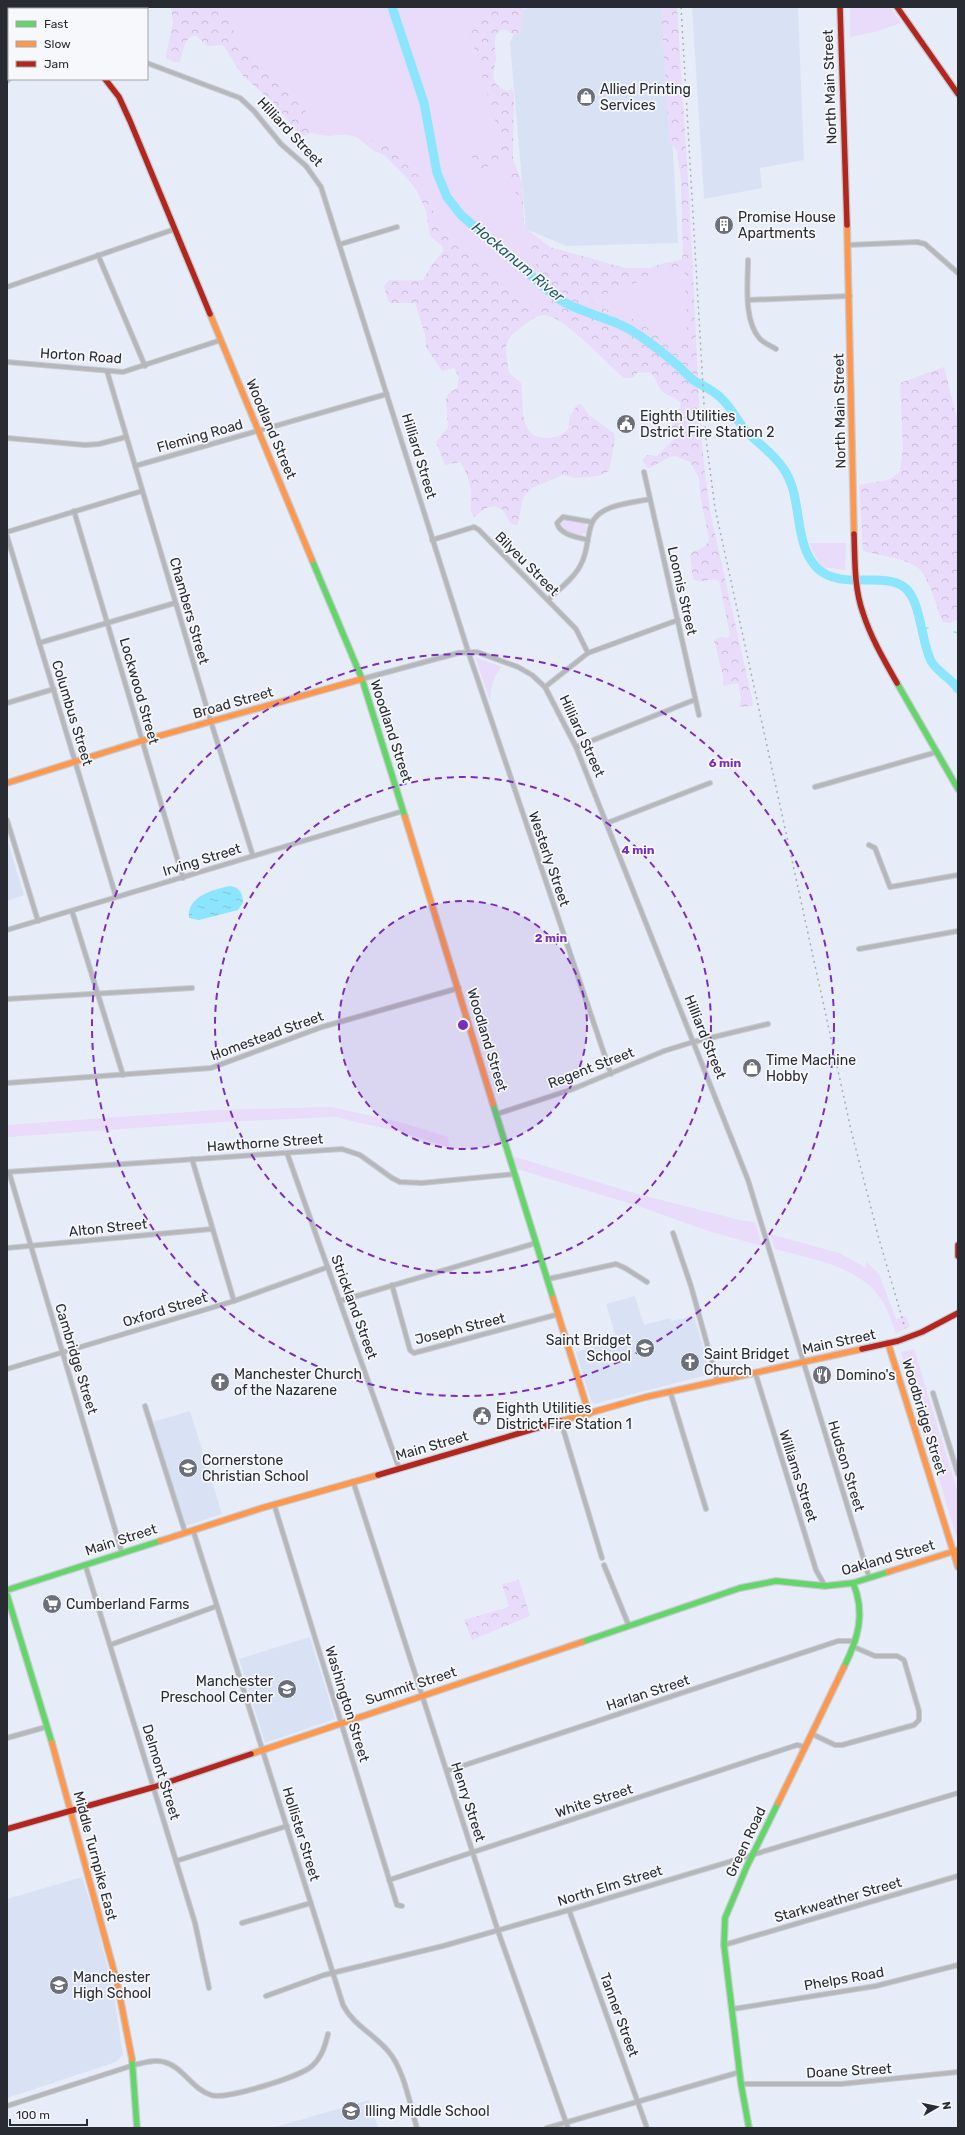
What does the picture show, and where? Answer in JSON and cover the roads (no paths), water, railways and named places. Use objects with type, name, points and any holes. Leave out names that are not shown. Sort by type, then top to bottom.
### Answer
[{"type":"street","name":"North Main Street","points":[[840,7],[850,296],[855,573],[857,588],[862,612],[874,643],[958,789]]},
{"type":"street","points":[[897,7],[958,94]]},
{"type":"street","name":"Hilliard Street","points":[[148,63],[231,94],[248,104],[281,144],[314,175],[327,201],[341,244],[432,540],[468,651],[477,652],[532,675],[545,687],[576,747],[748,1180],[803,1362]]},
{"type":"street","name":"Woodland Street","points":[[106,80],[119,97],[362,679],[459,988],[589,1414]]},
{"type":"street","points":[[341,244],[398,227]]},
{"type":"street","points":[[7,287],[175,229]]},
{"type":"street","points":[[848,245],[917,242],[925,244],[958,273]]},
{"type":"street","points":[[98,255],[145,366]]},
{"type":"street","points":[[748,260],[748,300],[754,328],[760,339],[776,349]]},
{"type":"street","points":[[748,300],[850,296]]},
{"type":"street","name":"Horton Road","points":[[7,362],[123,372],[221,340]]},
{"type":"street","name":"Chambers Street","points":[[107,371],[210,722],[253,856]]},
{"type":"street","name":"Fleming Road","points":[[135,466],[387,394]]},
{"type":"street","points":[[7,438],[85,445],[99,444],[126,437]]},
{"type":"street","name":"Loomis Street","points":[[644,472],[678,620],[694,700],[699,715]]},
{"type":"street","points":[[7,532],[142,492]]},
{"type":"street","points":[[548,600],[578,570],[583,560],[592,522],[597,516],[604,511],[650,499]]},
{"type":"street","name":"Lockwood Street","points":[[74,511],[141,741],[183,878]]},
{"type":"street","points":[[588,540],[562,532],[558,529],[557,523],[563,517],[592,522]]},
{"type":"street","name":"Bilyeu Street","points":[[432,540],[474,527],[576,629],[588,653]]},
{"type":"street","name":"Columbus Street","points":[[7,536],[116,897]]},
{"type":"street","points":[[39,643],[175,602]]},
{"type":"street","points":[[545,687],[588,653],[678,620]]},
{"type":"street","name":"Broad Street","points":[[7,783],[141,741],[468,651]]},
{"type":"street","name":"Westerly Street","points":[[468,651],[611,1074]]},
{"type":"street","points":[[7,703],[54,689]]},
{"type":"street","points":[[576,747],[694,700]]},
{"type":"street","points":[[816,787],[937,752]]},
{"type":"street","points":[[607,823],[710,783]]},
{"type":"street","name":"Irving Street","points":[[7,930],[403,811]]},
{"type":"street","points":[[7,820],[38,921]]},
{"type":"street","points":[[869,845],[875,848],[890,888],[958,875]]},
{"type":"street","points":[[72,911],[96,994],[123,1075]]},
{"type":"street","points":[[860,949],[958,931]]},
{"type":"street","points":[[7,1000],[192,988]]},
{"type":"street","name":"Homestead Street","points":[[7,1083],[211,1068],[322,1027],[459,988]]},
{"type":"street","name":"Regent Street","points":[[497,1114],[573,1089],[664,1051],[693,1042],[768,1024]]},
{"type":"street","name":"Hawthorne Street","points":[[8,1172],[329,1150],[351,1152],[360,1155],[392,1178],[408,1183],[515,1174]]},
{"type":"street","name":"Strickland Street","points":[[287,1153],[399,1468]]},
{"type":"street","points":[[192,1159],[234,1301]]},
{"type":"street","name":"Cambridge Street","points":[[8,1172],[122,1552]]},
{"type":"street","name":"Alton Street","points":[[7,1248],[212,1229]]},
{"type":"street","points":[[673,1233],[691,1286],[717,1380]]},
{"type":"street","points":[[340,1301],[536,1242]]},
{"type":"street","points":[[958,1245],[958,1256]]},
{"type":"street","points":[[548,1279],[616,1264],[626,1268],[647,1282]]},
{"type":"street","name":"Oxford Street","points":[[7,1369],[234,1301],[328,1267]]},
{"type":"street","name":"Joseph Street","points":[[392,1285],[410,1350],[414,1354],[559,1314]]},
{"type":"street","name":"Main Street","points":[[7,1590],[274,1504],[670,1391],[888,1343],[917,1334],[958,1313]]},
{"type":"street","name":"Woodbridge Street","points":[[888,1343],[956,1550],[958,1567]]},
{"type":"street","name":"Hudson Street","points":[[803,1362],[869,1577]]},
{"type":"street","name":"Williams Street","points":[[755,1372],[816,1570],[825,1586]]},
{"type":"street","points":[[670,1391],[706,1509]]},
{"type":"street","points":[[933,1393],[958,1474]]},
{"type":"street","points":[[145,1406],[185,1532]]},
{"type":"street","points":[[561,1422],[602,1558]]},
{"type":"street","name":"Henry Street","points":[[353,1481],[421,1696],[447,1771],[498,1931],[568,2128]]},
{"type":"street","name":"Washington Street","points":[[274,1504],[389,1880],[397,1905],[402,1906]]},
{"type":"street","name":"Hollister Street","points":[[193,1530],[347,2013],[387,2050],[395,2061],[417,2128]]},
{"type":"street","name":"Oakland Street","points":[[825,1586],[853,1583],[956,1550]]},
{"type":"street","name":"Delmont Street","points":[[84,1564],[195,1923],[209,1988]]},
{"type":"street","points":[[604,1565],[629,1626]]},
{"type":"street","name":"Summit Street","points":[[7,1829],[71,1812],[154,1787],[341,1722],[757,1584],[792,1581],[825,1586]]},
{"type":"street","name":"Green Road","points":[[749,2128],[741,2084],[724,1945],[725,1918],[752,1855],[854,1647],[862,1615],[853,1583]]},
{"type":"street","name":"Middle Turnpike East","points":[[7,1595],[71,1812],[119,1994],[134,2064],[137,2128]]},
{"type":"street","points":[[110,1645],[217,1606]]},
{"type":"street","name":"Harlan Street","points":[[447,1771],[838,1641],[856,1641]]},
{"type":"street","points":[[812,1734],[835,1745],[842,1745],[914,1725],[919,1720],[918,1711],[904,1660],[897,1656],[875,1656],[854,1647]]},
{"type":"street","points":[[7,1738],[46,1727]]},
{"type":"street","name":"White Street","points":[[389,1880],[797,1745],[806,1747]]},
{"type":"street","name":"North Elm Street","points":[[266,1996],[333,1972],[498,1931],[958,1793]]},
{"type":"street","points":[[176,1861],[287,1826]]},
{"type":"street","name":"Starkweather Street","points":[[724,1945],[958,1876]]},
{"type":"street","points":[[242,1923],[311,1903]]},
{"type":"street","name":"Tanner Street","points":[[569,1910],[647,2128]]},
{"type":"street","name":"Phelps Road","points":[[733,2010],[876,1986],[958,1965]]},
{"type":"street","points":[[7,2106],[134,2064],[155,2061],[172,2065],[197,2088],[212,2095],[231,2094],[300,2075],[312,2066],[323,2053],[328,2034]]},
{"type":"street","points":[[547,2128],[740,2072]]},
{"type":"street","name":"Doane Street","points":[[741,2084],[841,2084],[958,2072]]},
{"type":"water","points":[[230,886],[239,889],[242,894],[243,903],[238,910],[199,920],[189,918],[189,910],[197,899],[217,889]]},
{"type":"waterway","name":"Hockanum River","points":[[392,7],[424,103],[437,173],[447,197],[461,215],[557,298],[574,307],[629,329],[678,365],[693,380],[718,395],[747,432],[771,454],[783,468],[794,492],[804,545],[809,557],[817,568],[827,575],[838,578],[849,580],[884,581],[895,583],[904,587],[910,593],[914,601],[931,661],[958,689]]},
{"type":"waterway","name":"Hockanum River","points":[[921,628],[928,628]]},
{"type":"waterway","points":[[954,632],[958,633]]},
{"type":"railway","points":[[681,7],[706,439],[715,508],[851,1130],[879,1239],[905,1328]]},
{"type":"place","name":"Allied Printing Services","points":[[586,97]]},
{"type":"place","name":"Promise House Apartments","points":[[724,225]]},
{"type":"place","name":"Eighth Utilities Dstrict Fire Station 2","points":[[626,424]]},
{"type":"place","name":"Time Machine Hobby","points":[[752,1068]]},
{"type":"place","name":"Saint Bridget School","points":[[645,1348]]},
{"type":"place","name":"Saint Bridget Church","points":[[690,1362]]},
{"type":"place","name":"Domino's","points":[[822,1375]]},
{"type":"place","name":"Manchester Church of the Nazarene","points":[[220,1382]]},
{"type":"place","name":"Eighth Utilities District Fire Station 1","points":[[482,1416]]},
{"type":"place","name":"Cornerstone Christian School","points":[[188,1468]]},
{"type":"place","name":"Cumberland Farms","points":[[52,1604]]},
{"type":"place","name":"Manchester Preschool Center","points":[[287,1689]]},
{"type":"place","name":"Manchester High School","points":[[59,1985]]},
{"type":"place","name":"Illing Middle School","points":[[351,2111]]}]
